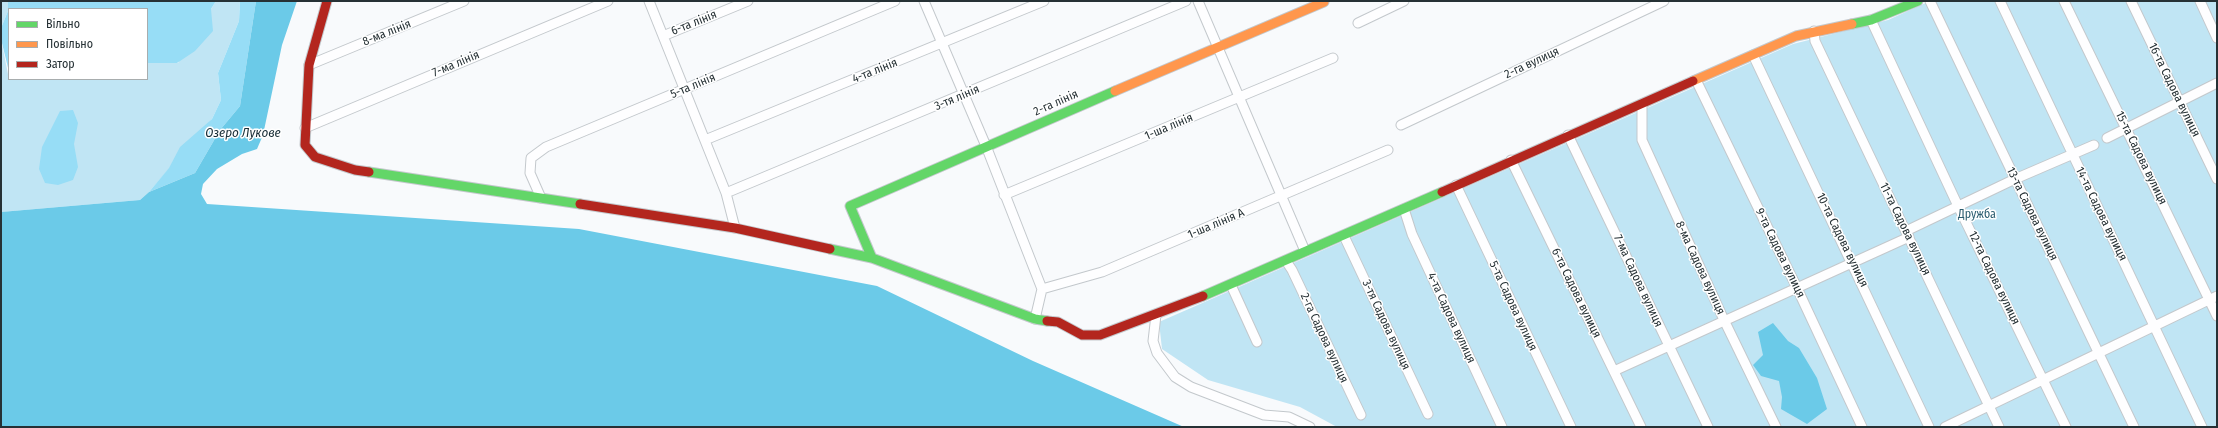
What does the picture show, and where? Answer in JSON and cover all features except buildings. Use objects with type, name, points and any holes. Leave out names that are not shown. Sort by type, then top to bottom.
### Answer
[{"type":"street","points":[[327,1],[309,65],[305,145],[315,157],[355,170],[735,228],[872,258],[1035,319],[1058,322],[1082,335],[1100,335],[1156,315],[1231,285],[1344,236],[1511,160],[1796,36],[1871,20],[1918,1]]},
{"type":"street","name":"8-ма лінія","points":[[309,65],[464,1]]},
{"type":"street","name":"7-ма лінія","points":[[305,128],[608,1]]},
{"type":"street","points":[[648,1],[726,193],[735,228]]},
{"type":"street","name":"6-та лінія","points":[[663,36],[748,1]]},
{"type":"street","name":"5-та лінія","points":[[541,198],[530,172],[531,158],[546,147],[895,1]]},
{"type":"street","points":[[924,1],[986,146],[1042,289],[1035,319]]},
{"type":"street","name":"4-та лінія","points":[[705,140],[1044,1]]},
{"type":"street","name":"3-тя лінія","points":[[726,193],[964,95],[1186,1]]},
{"type":"street","points":[[1198,1],[1305,252]]},
{"type":"street","points":[[1358,23],[1404,1]]},
{"type":"street","name":"2-га вулиця","points":[[1401,125],[1664,1]]},
{"type":"street","name":"13-та Садова вулиця","points":[[1930,1],[2134,427]]},
{"type":"street","name":"14-та Садова вулиця","points":[[2000,1],[2155,325],[2202,427]]},
{"type":"street","name":"15-та Садова вулиця","points":[[2064,1],[2213,298],[2217,316]]},
{"type":"street","name":"16-та Садова вулиця","points":[[2131,1],[2217,179]]},
{"type":"street","points":[[2200,1],[2217,38]]},
{"type":"street","name":"2-га лінія","points":[[872,258],[850,206],[1217,46],[1324,2]]},
{"type":"street","name":"12-та Садова вулиця","points":[[1871,20],[1958,206],[2066,427]]},
{"type":"street","name":"11-та Садова вулиця","points":[[1814,31],[1815,41],[1999,427]]},
{"type":"street","name":"10-та Садова вулиця","points":[[1753,55],[1853,262],[1929,427]]},
{"type":"street","name":"1-ша лінія","points":[[1004,195],[1333,58]]},
{"type":"street","name":"9-та Садова вулиця","points":[[1696,80],[1797,288],[1862,427]]},
{"type":"street","points":[[2106,138],[2217,83]]},
{"type":"street","name":"8-ма Садова вулиця","points":[[1642,104],[1642,140],[1724,320],[1776,427]]},
{"type":"street","name":"7-ма Садова вулиця","points":[[1568,135],[1708,427]]},
{"type":"street","points":[[1614,371],[1853,262],[1958,206],[2015,179],[2094,145]]},
{"type":"street","name":"1-ша лінія А","points":[[1042,289],[1102,272],[1388,150]]},
{"type":"street","name":"6-та Садова вулиця","points":[[1511,160],[1641,427]]},
{"type":"street","name":"5-та Садова вулиця","points":[[1456,185],[1571,427]]},
{"type":"street","name":"4-та Садова вулиця","points":[[1404,209],[1412,234],[1502,427]]},
{"type":"street","name":"3-тя Садова вулиця","points":[[1344,236],[1428,414]]},
{"type":"street","name":"2-га Садова вулиця","points":[[1286,261],[1292,270],[1361,415]]},
{"type":"street","points":[[1231,285],[1257,342]]},
{"type":"street","points":[[1945,427],[2098,352],[2213,298]]},
{"type":"street","points":[[1156,315],[1153,341],[1157,354],[1175,377],[1191,386],[1264,416],[1289,417],[1310,427]]},
{"type":"green space","points":[[1,1],[8,1],[8,11],[1,28]]},
{"type":"green space","points":[[216,1],[240,1],[239,21],[218,73],[221,100],[212,119],[149,192],[140,200],[1,212],[1,39],[8,80],[148,80],[148,63],[178,63]]},
{"type":"green space","name":"Дружба","points":[[1930,1],[2217,1],[2217,427],[1337,427],[1300,407],[1208,380],[1162,349],[1159,322],[1793,44],[1888,20]]},
{"type":"shaded area","points":[[8,1],[216,1],[211,9],[213,31],[195,51],[177,63],[148,63],[148,8],[8,8]]},
{"type":"shaded area","points":[[240,1],[256,1],[240,106],[220,130],[195,173],[149,192],[169,168],[180,147],[212,119],[221,100],[218,73],[239,21]]},
{"type":"shaded area","points":[[8,11],[8,68],[1,39],[1,28]]},
{"type":"shaded area","points":[[73,110],[78,123],[74,144],[78,167],[73,180],[58,185],[45,183],[39,169],[42,147],[60,111]]},
{"type":"water","name":"Озеро Лукове","points":[[256,1],[297,1],[282,45],[263,135],[257,149],[242,154],[217,169],[203,184],[201,194],[207,204],[579,229],[877,286],[1033,361],[1184,427],[1,427],[1,212],[140,200],[149,192],[195,173],[220,130],[240,106]]},
{"type":"water","points":[[1773,323],[1788,341],[1799,348],[1817,378],[1827,409],[1807,424],[1781,409],[1782,397],[1779,381],[1761,376],[1753,365],[1763,355],[1758,332]]},
{"type":"traffic: fast","points":[[1852,24],[1871,20],[1918,1]]},
{"type":"traffic: fast","points":[[872,258],[850,206],[1115,91]]},
{"type":"traffic: fast","points":[[369,172],[580,204]]},
{"type":"traffic: fast","points":[[1203,296],[1442,192]]},
{"type":"traffic: fast","points":[[830,249],[872,258],[1035,319],[1047,321]]},
{"type":"traffic: slow","points":[[1115,91],[1324,2]]},
{"type":"traffic: slow","points":[[1693,81],[1796,36],[1852,24]]},
{"type":"traffic: jam","points":[[327,1],[309,65],[305,145],[315,157],[355,170],[369,172]]},
{"type":"traffic: jam","points":[[1442,192],[1693,81]]},
{"type":"traffic: jam","points":[[580,204],[735,228],[830,249]]},
{"type":"traffic: jam","points":[[1047,321],[1058,322],[1082,335],[1100,335],[1203,296]]}]
